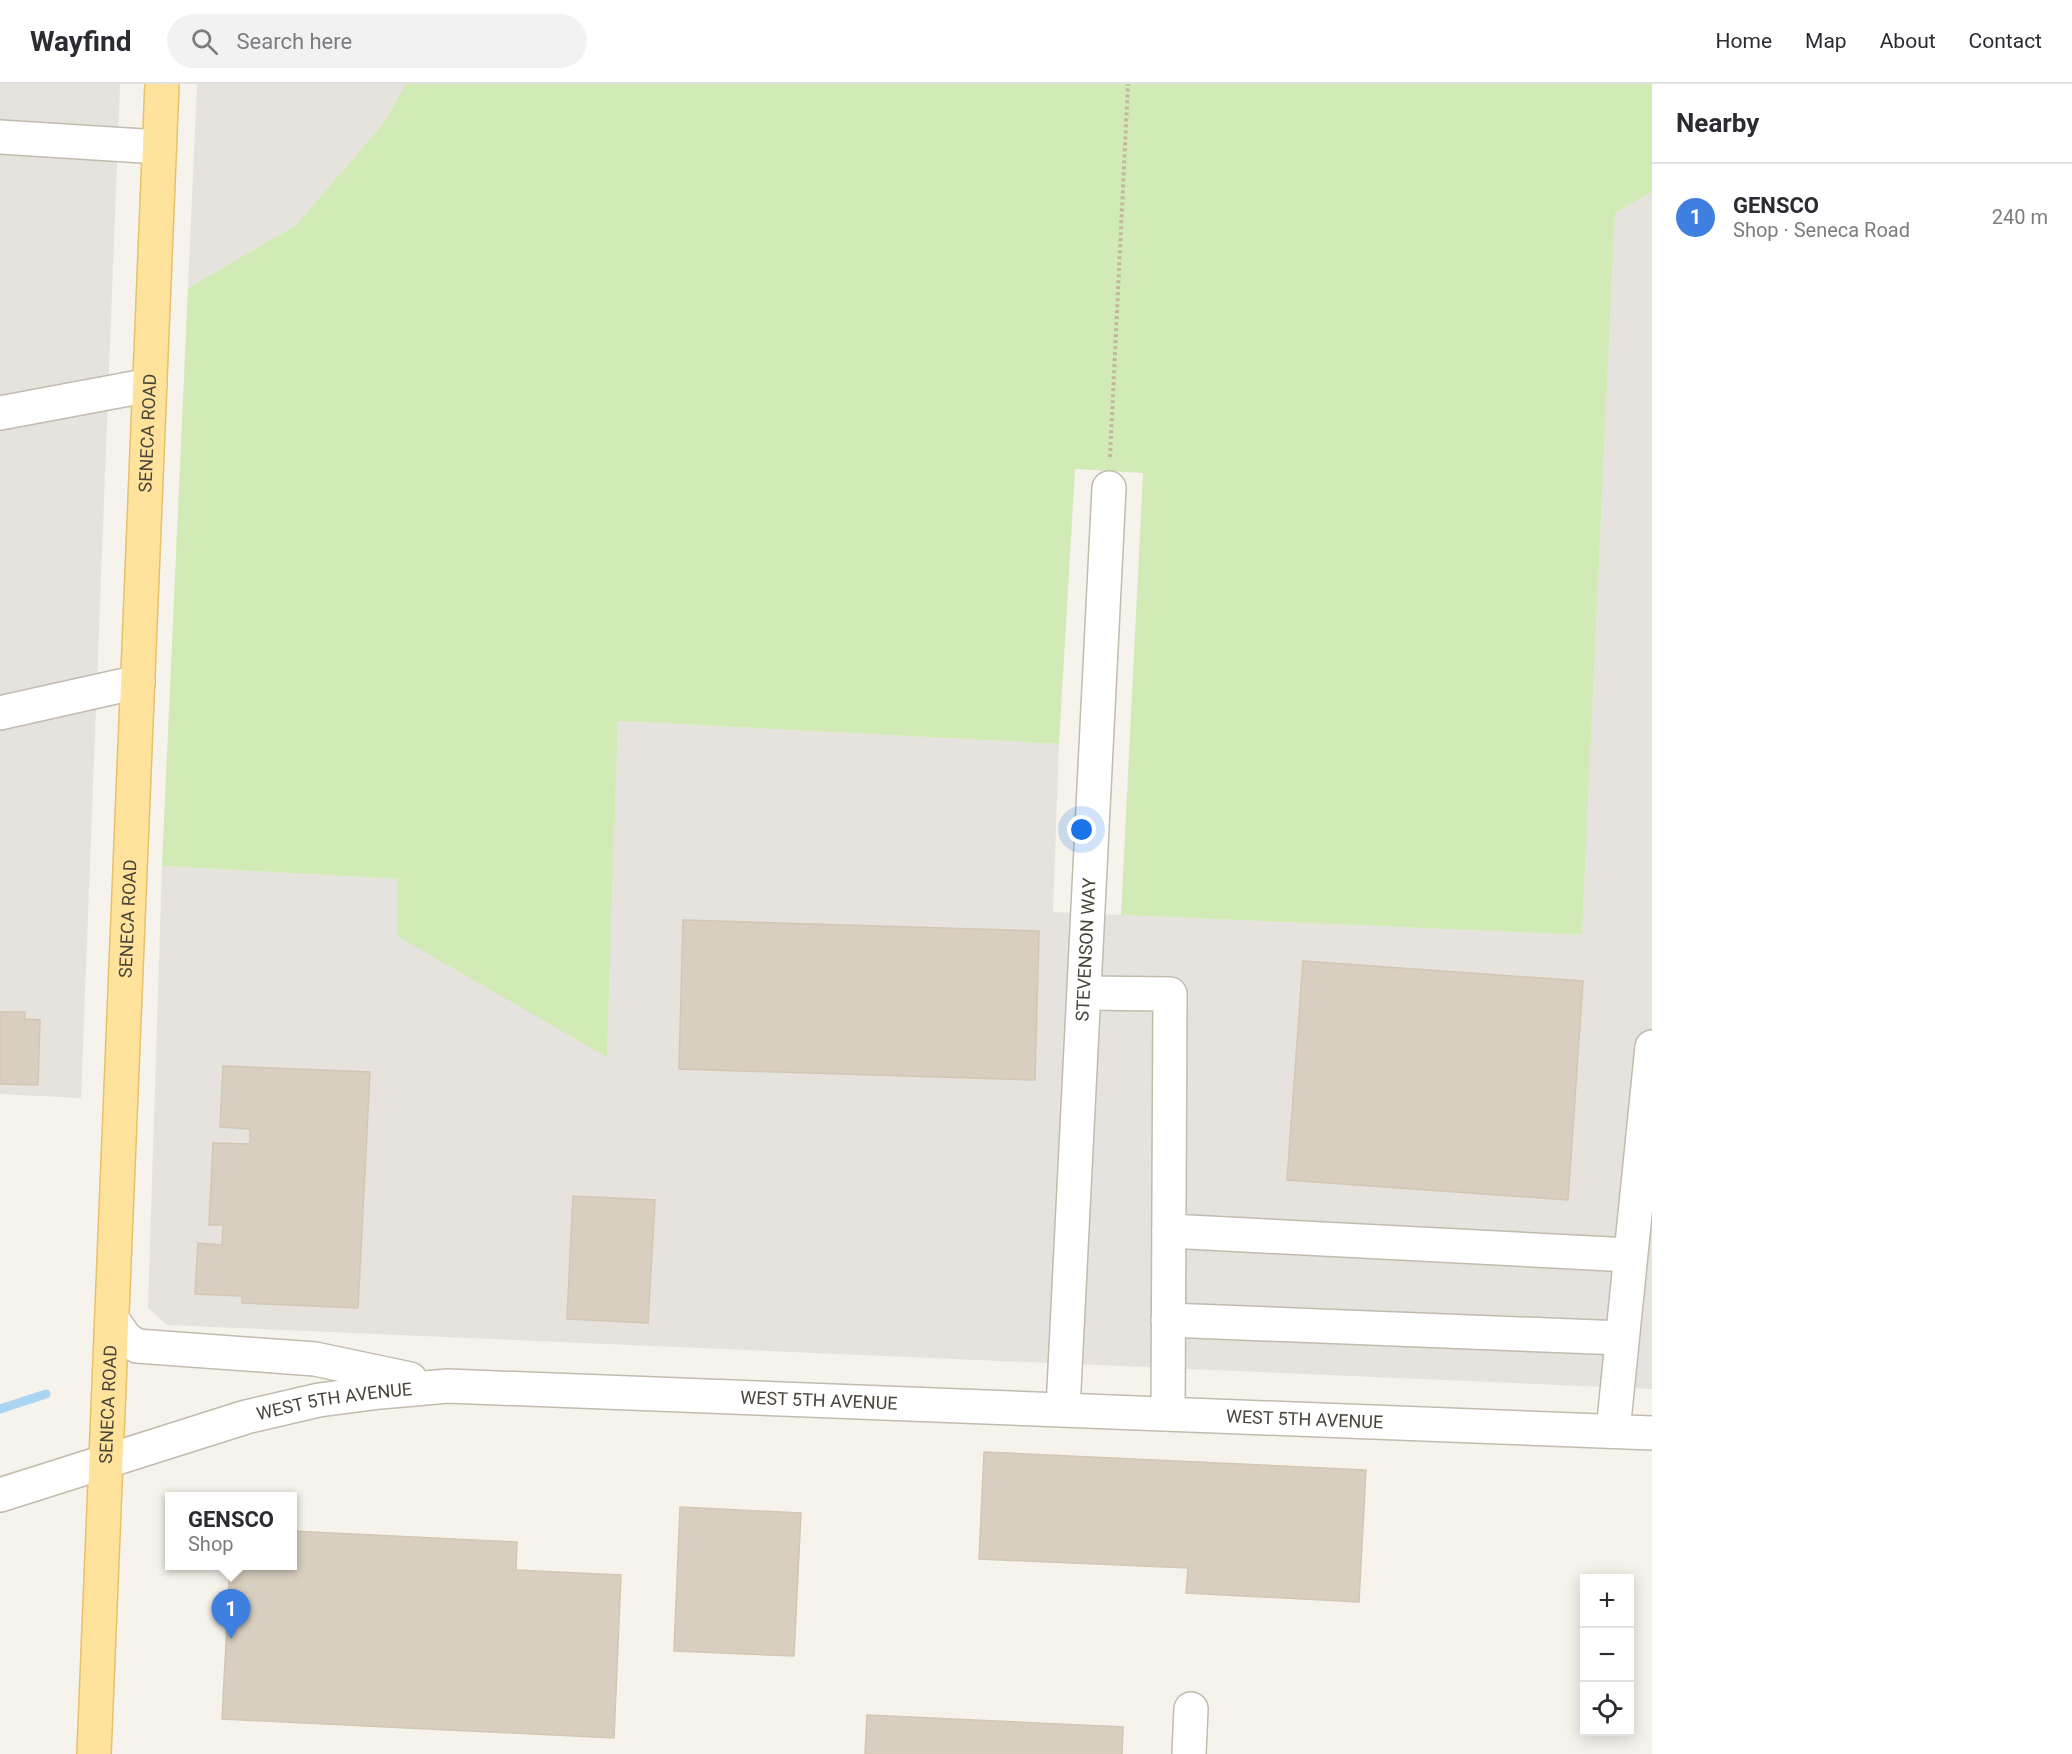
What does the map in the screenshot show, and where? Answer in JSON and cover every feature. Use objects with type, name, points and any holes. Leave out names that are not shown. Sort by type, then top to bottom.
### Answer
[{"type":"main road","name":"SENECA ROAD","points":[[94,1754],[162,84]]},
{"type":"street","points":[[0,137],[159,147]]},
{"type":"street","points":[[0,414],[150,385]]},
{"type":"street","name":"STEVENSON WAY","points":[[1063,1409],[1109,488]]},
{"type":"street","points":[[0,713],[138,682]]},
{"type":"street","points":[[1084,993],[1170,994],[1168,1413]]},
{"type":"street","points":[[1612,1431],[1652,1047]]},
{"type":"street","points":[[1169,1231],[1630,1255]]},
{"type":"street","points":[[112,1319],[126,1340],[137,1346],[315,1359],[447,1386]]},
{"type":"street","points":[[1168,1320],[1622,1338]]},
{"type":"street","name":"WEST 5TH AVENUE","points":[[0,1495],[246,1417],[319,1400],[447,1386],[1652,1433]]},
{"type":"street","points":[[1190,1754],[1191,1709]]},
{"type":"path","points":[[1109,488],[1128,84]]},
{"type":"shaded area","points":[[0,84],[120,84],[81,1098],[0,1094]]},
{"type":"shaded area","points":[[197,84],[406,84],[382,125],[296,225],[188,288]]},
{"type":"shaded area","points":[[1652,192],[1652,1389],[167,1325],[148,1308],[162,866],[398,879],[607,1056],[618,721],[1059,744],[1053,912],[1582,935],[1615,213]]},
{"type":"green space","points":[[406,84],[1652,84],[1652,192],[1615,213],[1582,935],[1121,915],[1143,473],[1075,469],[1059,744],[618,721],[607,1057],[397,936],[398,879],[162,866],[188,288],[296,225],[382,125]]},
{"type":"building","points":[[683,920],[1039,931],[1035,1080],[679,1069]]},
{"type":"building","points":[[1303,961],[1583,981],[1568,1200],[1287,1180]]},
{"type":"building","points":[[0,1012],[25,1012],[25,1019],[40,1020],[38,1085],[0,1084]]},
{"type":"building","points":[[223,1066],[370,1072],[358,1308],[242,1303],[242,1296],[195,1294],[198,1243],[222,1245],[223,1225],[209,1225],[213,1143],[250,1144],[250,1129],[220,1127]]},
{"type":"building","points":[[573,1196],[655,1200],[648,1323],[567,1319]]},
{"type":"building","points":[[984,1452],[1366,1470],[1359,1602],[1186,1593],[1188,1568],[979,1559]]},
{"type":"building","points":[[680,1507],[801,1513],[794,1656],[674,1651]]},
{"type":"building","points":[[297,1531],[517,1542],[516,1570],[621,1575],[614,1738],[222,1719],[230,1570],[297,1570]]},
{"type":"building","points":[[867,1715],[1123,1727],[1122,1754],[865,1754]]},
{"type":"waterway","points":[[0,1409],[46,1394]]},
{"type":"place","name":"GENSCO","points":[[231,1639]]}]
